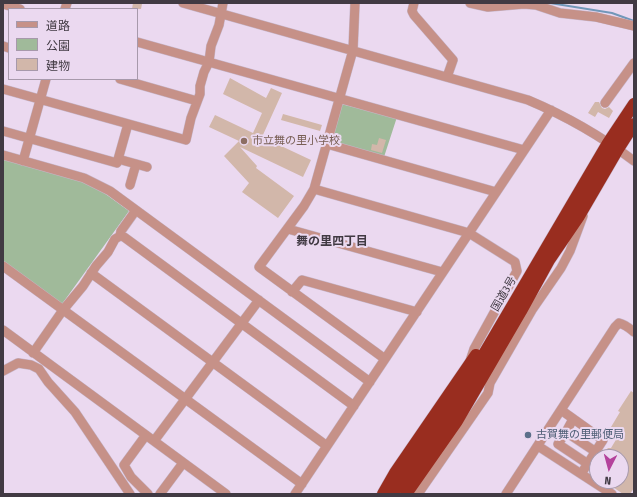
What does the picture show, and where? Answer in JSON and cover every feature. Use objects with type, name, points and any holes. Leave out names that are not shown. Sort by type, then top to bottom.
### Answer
[{"type":"highway","name":"国道3号","points":[[406,494],[468,401],[522,311],[549,260],[588,200],[634,104]]},
{"type":"highway","name":"国道3号","points":[[391,494],[403,480],[445,419],[613,146],[634,124]]},
{"type":"highway","points":[[382,494],[395,472],[468,364],[482,346],[494,338]]},
{"type":"highway","points":[[468,401],[490,383]]},
{"type":"street","points":[[183,3],[520,98],[551,110],[613,146],[634,161]]},
{"type":"street","points":[[3,89],[186,140],[204,72],[209,62],[211,46],[219,25],[223,3]]},
{"type":"street","points":[[355,3],[353,50],[314,189],[288,229],[259,268],[384,359]]},
{"type":"street","points":[[414,3],[412,12],[414,15],[453,60],[447,77]]},
{"type":"street","points":[[470,3],[488,7],[524,4],[536,5],[560,13],[596,17],[634,26]]},
{"type":"street","points":[[3,4],[17,8]]},
{"type":"street","points":[[138,42],[524,150]]},
{"type":"street","points":[[605,103],[634,63]]},
{"type":"street","points":[[23,161],[46,80]]},
{"type":"street","points":[[124,80],[197,101]]},
{"type":"street","points":[[295,494],[551,110]]},
{"type":"street","points":[[3,131],[117,163],[128,124]]},
{"type":"street","points":[[327,144],[496,192]]},
{"type":"street","points":[[3,155],[70,174],[97,184],[136,210],[370,382]]},
{"type":"street","points":[[118,159],[147,167]]},
{"type":"street","points":[[130,185],[136,164]]},
{"type":"street","points":[[314,189],[469,233],[515,262],[517,271],[474,349],[468,364]]},
{"type":"street","points":[[418,494],[488,393],[490,383],[532,310],[561,268],[570,251],[588,200]]},
{"type":"street","points":[[33,353],[63,310],[74,299],[91,273],[108,252],[115,239],[120,236],[121,231],[136,210]]},
{"type":"street","points":[[288,229],[442,272]]},
{"type":"street","points":[[120,236],[124,237],[354,406]]},
{"type":"street","points":[[3,266],[302,484]]},
{"type":"street","points":[[91,273],[328,446]]},
{"type":"street","points":[[292,292],[302,280],[417,312]]},
{"type":"street","points":[[154,441],[259,300]]},
{"type":"street","points":[[506,494],[617,325],[626,325],[634,332]]},
{"type":"street","points":[[3,330],[226,494]]},
{"type":"street","points":[[3,371],[18,363],[31,365],[39,369],[48,382],[75,412],[130,494]]},
{"type":"street","points":[[561,410],[603,440],[598,449]]},
{"type":"street","points":[[574,419],[558,444],[588,464],[582,474]]},
{"type":"street","points":[[566,432],[592,449]]},
{"type":"street","points":[[146,435],[124,465],[131,477],[148,494]]},
{"type":"street","points":[[538,446],[612,494]]},
{"type":"street","points":[[160,494],[183,463]]},
{"type":"green space","points":[[341,104],[397,117],[384,157],[332,142],[331,140]]},
{"type":"green space","points":[[3,157],[69,177],[96,187],[129,211],[62,304],[3,261]]},
{"type":"building","points":[[133,3],[142,4],[141,9],[132,8]]},
{"type":"building","points":[[230,78],[266,98],[271,88],[282,93],[262,137],[311,160],[303,177],[240,147],[257,166],[256,168],[294,196],[278,218],[242,192],[249,183],[224,156],[239,141],[209,127],[215,115],[253,133],[262,113],[223,94]]},
{"type":"building","points":[[595,102],[599,102],[602,108],[605,109],[609,107],[613,111],[609,118],[598,112],[595,117],[588,113]]},
{"type":"building","points":[[283,114],[322,125],[320,131],[281,120]]},
{"type":"building","points":[[379,138],[386,140],[382,153],[371,150],[372,144],[377,145]]},
{"type":"building","points":[[631,391],[634,393],[634,488],[630,494],[623,494],[616,489],[629,489],[629,449],[607,449],[611,448],[617,438],[608,432],[620,412],[618,411]]},
{"type":"waterway","points":[[550,3],[612,13],[634,21]]},
{"type":"place","name":"市立舞の里小学校","points":[[244,141]]},
{"type":"place","name":"古賀舞の里郵便局","points":[[528,435]]},
{"type":"district","name":"舞の里四丁目","points":[[332,242]]}]
